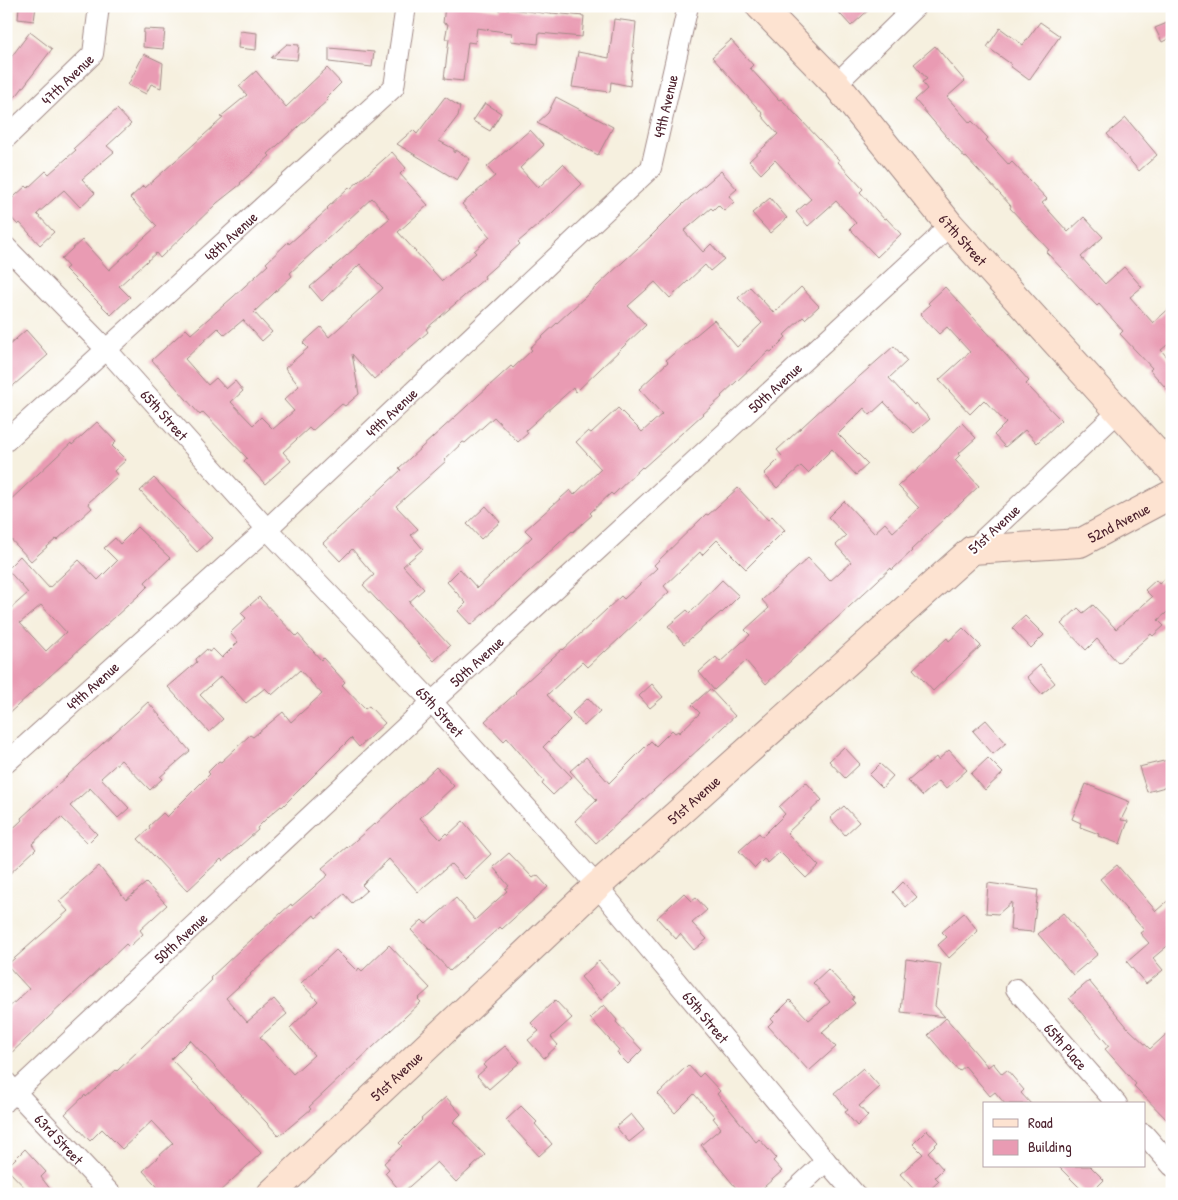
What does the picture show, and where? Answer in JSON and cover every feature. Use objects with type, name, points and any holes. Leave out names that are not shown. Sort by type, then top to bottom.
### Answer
[{"type":"street","name":"47th Avenue","points":[[6,138],[93,54],[99,6]]},
{"type":"street","name":"48th Avenue","points":[[6,441],[394,87],[406,6]]},
{"type":"street","name":"49th Avenue","points":[[6,763],[267,529],[651,168],[688,6]]},
{"type":"street","name":"67th Street","points":[[760,6],[836,84],[949,224],[1172,470]]},
{"type":"street","points":[[836,84],[916,6]]},
{"type":"street","name":"50th Avenue","points":[[10,1092],[933,242],[949,224]]},
{"type":"street","name":"65th Street","points":[[6,247],[106,349],[267,529],[432,702],[597,886],[855,1194]]},
{"type":"street","name":"51st Avenue","points":[[271,1194],[597,886],[972,550],[1119,411]]},
{"type":"street","name":"52nd Avenue","points":[[972,550],[1080,543],[1172,494]]},
{"type":"street","name":"65th Place","points":[[1016,989],[1115,1102]]},
{"type":"street","name":"63rd Street","points":[[10,1092],[111,1194]]},
{"type":"street","points":[[1146,1136],[1172,1166]]},
{"type":"street","points":[[790,1194],[826,1161]]},
{"type":"building","points":[[19,6],[36,6],[34,21],[18,19]]},
{"type":"building","points":[[445,6],[472,6],[500,10],[501,8],[584,16],[582,37],[539,33],[538,44],[511,41],[512,33],[477,28],[475,43],[468,42],[463,81],[444,79],[449,39],[445,39],[448,24],[443,23]]},
{"type":"building","points":[[833,6],[873,6],[851,26]]},
{"type":"building","points":[[614,19],[636,22],[630,86],[611,82],[610,92],[572,87],[578,52],[609,58]]},
{"type":"building","points":[[1172,21],[1172,37],[1162,42],[1155,28]]},
{"type":"building","points":[[1040,22],[1060,36],[1029,80],[987,47],[1000,28],[1023,45]]},
{"type":"building","points":[[144,29],[165,30],[163,49],[143,47]]},
{"type":"building","points":[[240,31],[257,33],[256,50],[238,48]]},
{"type":"building","points":[[30,32],[52,49],[18,94],[6,105],[6,64]]},
{"type":"building","points":[[731,40],[753,65],[750,68],[839,160],[838,162],[863,189],[860,192],[884,219],[886,218],[901,234],[877,257],[850,229],[856,223],[836,201],[808,226],[796,212],[811,199],[775,160],[761,174],[749,161],[778,134],[762,116],[763,114],[712,57]]},
{"type":"building","points":[[287,44],[299,45],[297,60],[271,58]]},
{"type":"building","points":[[935,46],[965,81],[947,97],[970,123],[972,121],[988,138],[986,140],[1009,165],[1012,162],[1047,199],[1042,203],[1068,232],[1084,217],[1103,237],[1081,257],[1105,284],[1124,267],[1142,287],[1130,297],[1153,323],[1172,306],[1172,341],[1161,350],[1172,363],[1172,395],[1150,370],[1152,368],[1120,334],[1123,331],[1099,304],[1097,306],[1046,252],[1049,250],[915,100],[927,89],[922,82],[927,79],[914,64]]},
{"type":"building","points":[[329,48],[374,52],[372,67],[329,62]]},
{"type":"building","points":[[144,54],[163,63],[161,88],[151,84],[146,94],[128,85]]},
{"type":"building","points":[[327,68],[341,83],[326,98],[328,100],[268,154],[270,156],[241,184],[217,203],[160,258],[156,253],[119,286],[130,297],[111,315],[65,269],[68,267],[61,259],[82,240],[109,270],[157,226],[130,198],[143,186],[145,188],[223,118],[220,117],[247,95],[239,86],[256,71],[286,107]]},
{"type":"building","points":[[445,97],[460,107],[458,116],[439,141],[454,149],[454,153],[456,150],[470,159],[457,180],[397,144],[413,130],[417,134]]},
{"type":"building","points":[[556,97],[613,127],[598,155],[537,123],[548,113]]},
{"type":"building","points":[[485,103],[501,113],[490,131],[473,121]]},
{"type":"building","points":[[117,109],[131,124],[107,146],[114,152],[82,179],[95,193],[80,207],[64,190],[37,214],[54,232],[40,245],[20,223],[18,225],[6,212],[6,204],[26,186],[28,188],[46,171],[49,174],[76,150],[74,148]]},
{"type":"building","points":[[1126,118],[1157,155],[1139,171],[1107,134]]},
{"type":"building","points":[[530,130],[544,145],[520,168],[538,188],[563,164],[582,184],[518,242],[520,244],[484,276],[485,278],[426,329],[428,332],[374,379],[352,354],[359,394],[345,406],[342,404],[312,431],[309,428],[283,452],[291,461],[265,484],[244,461],[247,458],[203,412],[200,415],[152,360],[186,329],[191,334],[268,265],[266,263],[288,242],[289,244],[349,187],[350,189],[392,152],[406,168],[400,174],[428,205],[398,232],[442,281],[476,253],[474,251],[490,237],[462,204],[495,176],[487,167]],"holes":[[[372,198],[390,218],[310,287],[322,301],[360,264],[383,288],[329,337],[321,327],[303,343],[308,348],[285,368],[299,386],[284,400],[294,411],[273,429],[261,417],[253,425],[231,402],[243,391],[235,381],[226,389],[216,378],[208,385],[185,359],[218,328],[225,335],[243,320],[262,341],[272,332],[254,312],[292,276],[290,273]]]},
{"type":"building","points":[[721,171],[737,189],[729,196],[734,202],[724,211],[718,205],[713,210],[711,208],[684,231],[703,252],[711,244],[724,259],[710,271],[705,265],[670,298],[655,282],[628,306],[646,325],[576,392],[573,388],[526,430],[528,433],[518,442],[494,417],[465,443],[463,442],[444,460],[446,461],[396,506],[418,529],[411,535],[423,549],[403,566],[424,589],[409,602],[450,646],[434,661],[363,585],[374,575],[352,549],[340,561],[323,543],[401,470],[399,468],[511,366],[513,368],[532,350],[530,348],[683,204]]},
{"type":"building","points":[[770,198],[787,218],[770,233],[752,213]]},
{"type":"building","points":[[750,287],[774,313],[801,287],[819,306],[805,319],[803,317],[784,335],[786,337],[771,352],[769,351],[722,397],[613,495],[611,493],[590,513],[592,515],[572,531],[471,625],[458,611],[466,603],[447,582],[460,569],[477,588],[532,537],[525,530],[570,490],[574,495],[601,469],[576,442],[588,431],[591,433],[618,408],[642,432],[662,414],[639,389],[668,362],[666,360],[714,320],[737,347],[762,323],[738,298]]},
{"type":"building","points":[[945,287],[998,344],[1029,381],[1026,384],[1061,420],[1037,443],[1025,430],[1005,447],[994,435],[1006,423],[984,400],[970,414],[939,380],[970,352],[947,327],[939,334],[920,314],[930,305],[928,303]]},
{"type":"building","points":[[26,330],[48,355],[6,392],[6,348]]},
{"type":"building","points":[[894,346],[907,361],[889,378],[930,419],[914,433],[884,402],[870,415],[864,408],[838,434],[868,464],[856,475],[832,449],[808,473],[801,466],[777,488],[764,474],[782,456],[777,450]]},
{"type":"building","points":[[97,422],[116,442],[112,446],[126,460],[114,471],[118,476],[88,503],[92,508],[31,561],[6,534],[6,504],[71,443],[72,445]]},
{"type":"building","points":[[962,423],[976,438],[958,454],[960,455],[955,460],[979,486],[892,570],[891,568],[766,684],[746,661],[714,690],[699,672],[716,657],[720,662],[750,635],[745,630],[769,608],[762,600],[808,558],[830,581],[851,562],[836,545],[846,536],[828,517],[844,501],[874,533],[885,523],[893,532],[919,508],[898,486],[913,474]]},
{"type":"building","points":[[154,478],[212,538],[197,552],[140,491]]},
{"type":"building","points":[[738,488],[768,520],[772,516],[785,530],[746,569],[717,540],[702,555],[700,552],[664,586],[669,592],[605,652],[587,667],[582,662],[547,695],[570,720],[543,747],[572,777],[553,795],[542,784],[544,781],[507,738],[504,741],[485,721],[621,596],[624,599],[657,568],[654,565],[706,514],[708,515]]},
{"type":"building","points":[[486,506],[500,522],[481,539],[467,524]]},
{"type":"building","points":[[137,527],[170,558],[145,582],[148,586],[138,596],[6,716],[6,607],[9,610],[28,593],[7,569],[20,556],[49,588],[79,560],[98,580],[117,561],[104,548],[115,538],[120,544]],"holes":[[[41,605],[66,632],[46,651],[20,623]]]},
{"type":"building","points":[[1172,573],[1172,608],[1158,620],[1164,626],[1153,636],[1151,634],[1118,663],[1097,639],[1086,650],[1061,624],[1078,608],[1083,613],[1093,605],[1116,629],[1152,597],[1145,590],[1156,580],[1159,584]]},
{"type":"building","points":[[722,580],[739,596],[722,613],[684,644],[668,626],[687,610],[690,613]]},
{"type":"building","points":[[259,597],[296,636],[298,634],[321,660],[323,658],[345,682],[342,685],[365,709],[369,706],[385,723],[359,747],[351,738],[282,807],[269,816],[257,828],[258,830],[223,861],[221,859],[187,891],[138,839],[163,813],[167,817],[210,774],[208,772],[219,761],[221,762],[250,735],[253,737],[283,712],[291,722],[322,694],[300,670],[272,695],[265,688],[246,703],[221,676],[200,695],[223,719],[209,732],[168,687],[197,662],[196,659],[207,649],[209,652],[213,649],[222,658],[238,642],[230,633],[246,618],[241,613]]},
{"type":"building","points":[[1025,616],[1044,635],[1031,648],[1012,628]]},
{"type":"building","points":[[963,628],[981,646],[933,691],[913,669],[947,638],[949,641]]},
{"type":"building","points":[[1040,665],[1055,683],[1042,694],[1027,677]]},
{"type":"building","points":[[652,684],[663,697],[650,708],[639,696]]},
{"type":"building","points":[[710,689],[735,716],[596,843],[575,821],[597,800],[570,771],[586,757],[609,783],[651,741],[656,746],[672,730],[675,733],[678,731],[679,733],[700,713],[692,705]]},
{"type":"building","points":[[588,698],[600,711],[584,726],[572,713]]},
{"type":"building","points":[[148,702],[190,751],[160,777],[162,779],[150,790],[121,760],[101,778],[129,808],[118,818],[90,788],[70,806],[97,834],[88,843],[61,817],[32,844],[36,849],[6,877],[6,835],[22,820],[21,818]]},
{"type":"building","points":[[986,720],[1006,743],[993,754],[973,731]]},
{"type":"building","points":[[844,747],[860,764],[845,778],[829,761]]},
{"type":"building","points":[[949,750],[967,770],[946,789],[939,781],[922,796],[908,781],[936,757],[938,760]]},
{"type":"building","points":[[988,758],[1003,773],[985,790],[971,774]]},
{"type":"building","points":[[1172,759],[1172,785],[1147,792],[1139,767]]},
{"type":"building","points":[[880,764],[893,776],[882,788],[869,775]]},
{"type":"building","points":[[436,767],[454,786],[420,818],[440,839],[446,833],[448,835],[463,821],[491,854],[465,879],[451,864],[418,892],[389,859],[362,885],[367,890],[352,903],[344,894],[316,918],[314,915],[226,998],[247,1022],[274,999],[287,1014],[260,1037],[293,1074],[314,1055],[290,1028],[318,1001],[301,983],[336,950],[357,971],[359,968],[362,971],[389,945],[430,988],[418,999],[421,1002],[309,1107],[311,1109],[279,1136],[190,1040],[171,1059],[261,1153],[217,1194],[164,1194],[143,1171],[173,1143],[152,1121],[122,1149],[102,1129],[90,1141],[65,1114],[85,1095],[86,1097],[117,1071],[212,980],[210,978],[241,949],[291,904],[292,906],[328,875],[322,868],[375,825]]},
{"type":"building","points":[[806,782],[822,800],[787,833],[819,866],[806,878],[780,852],[768,863],[764,859],[755,868],[739,851],[759,833],[762,837],[785,814],[779,807]]},
{"type":"building","points":[[1086,784],[1130,802],[1121,820],[1128,821],[1120,844],[1080,827],[1081,823],[1072,819]]},
{"type":"building","points":[[844,806],[859,822],[845,835],[830,818]]},
{"type":"building","points":[[509,853],[533,878],[537,875],[548,887],[502,929],[500,927],[450,971],[411,930],[422,920],[426,924],[456,898],[475,920],[507,891],[505,889],[509,886],[493,867]]},
{"type":"building","points":[[1117,865],[1156,911],[1172,897],[1172,942],[1153,958],[1163,970],[1146,984],[1127,962],[1149,943],[1140,933],[1144,930],[1100,879]]},
{"type":"building","points":[[99,866],[126,900],[146,883],[167,905],[140,930],[143,934],[129,947],[126,944],[6,1058],[6,1010],[29,989],[7,965],[68,911],[59,901]]},
{"type":"building","points":[[903,882],[917,897],[906,907],[893,892]]},
{"type":"building","points":[[988,883],[1038,890],[1033,932],[1010,930],[1012,902],[998,914],[986,913]]},
{"type":"building","points":[[684,893],[692,901],[696,898],[707,910],[692,923],[707,939],[694,950],[680,934],[676,939],[657,918]]},
{"type":"building","points":[[964,913],[978,931],[949,958],[938,945],[947,937],[942,932]]},
{"type":"building","points":[[1063,913],[1098,954],[1073,975],[1038,934]]},
{"type":"building","points":[[906,959],[941,964],[935,1006],[945,1017],[901,1012]]},
{"type":"building","points":[[599,961],[619,983],[601,1000],[581,977]]},
{"type":"building","points":[[828,969],[854,997],[852,1000],[855,1003],[822,1032],[836,1047],[809,1071],[768,1026],[773,1021],[771,1019],[790,1000],[809,1020],[830,1002],[813,983]]},
{"type":"building","points":[[1089,981],[1128,1028],[1150,1049],[1172,1029],[1172,1125],[1134,1086],[1136,1084],[1105,1049],[1109,1046],[1069,998]]},
{"type":"building","points":[[555,1000],[572,1018],[551,1037],[558,1045],[544,1058],[528,1040],[539,1031],[531,1023]]},
{"type":"building","points":[[604,1005],[617,1020],[616,1022],[642,1050],[628,1064],[617,1053],[619,1050],[590,1018]]},
{"type":"building","points":[[946,1018],[988,1067],[993,1063],[1002,1074],[1007,1070],[1024,1090],[1021,1093],[1029,1102],[1003,1102],[995,1092],[990,1096],[965,1066],[959,1071],[928,1035]]},
{"type":"building","points":[[505,1046],[520,1062],[489,1089],[477,1076],[486,1068],[483,1065]]},
{"type":"building","points":[[688,1065],[699,1077],[703,1073],[720,1091],[717,1094],[756,1142],[759,1139],[776,1158],[773,1161],[782,1171],[756,1194],[741,1194],[701,1145],[721,1128],[713,1118],[715,1117],[694,1094],[675,1113],[658,1094]]},
{"type":"building","points":[[863,1068],[880,1087],[859,1106],[868,1116],[857,1126],[845,1112],[848,1110],[834,1093]]},
{"type":"building","points":[[446,1097],[461,1114],[453,1122],[485,1155],[456,1182],[437,1162],[402,1193],[385,1173],[389,1169],[384,1163],[402,1146],[399,1143],[421,1119]]},
{"type":"building","points":[[521,1106],[537,1122],[535,1124],[552,1144],[539,1156],[506,1120]]},
{"type":"building","points":[[631,1114],[644,1130],[629,1142],[616,1127]]},
{"type":"building","points":[[927,1130],[938,1142],[928,1152],[943,1169],[935,1177],[939,1181],[925,1194],[918,1194],[900,1174],[923,1154],[913,1144]]},
{"type":"building","points":[[25,1149],[46,1172],[41,1177],[54,1194],[31,1194],[6,1168]]},
{"type":"building","points":[[1060,1168],[1092,1168],[1104,1180],[1090,1194],[1086,1194]]}]
